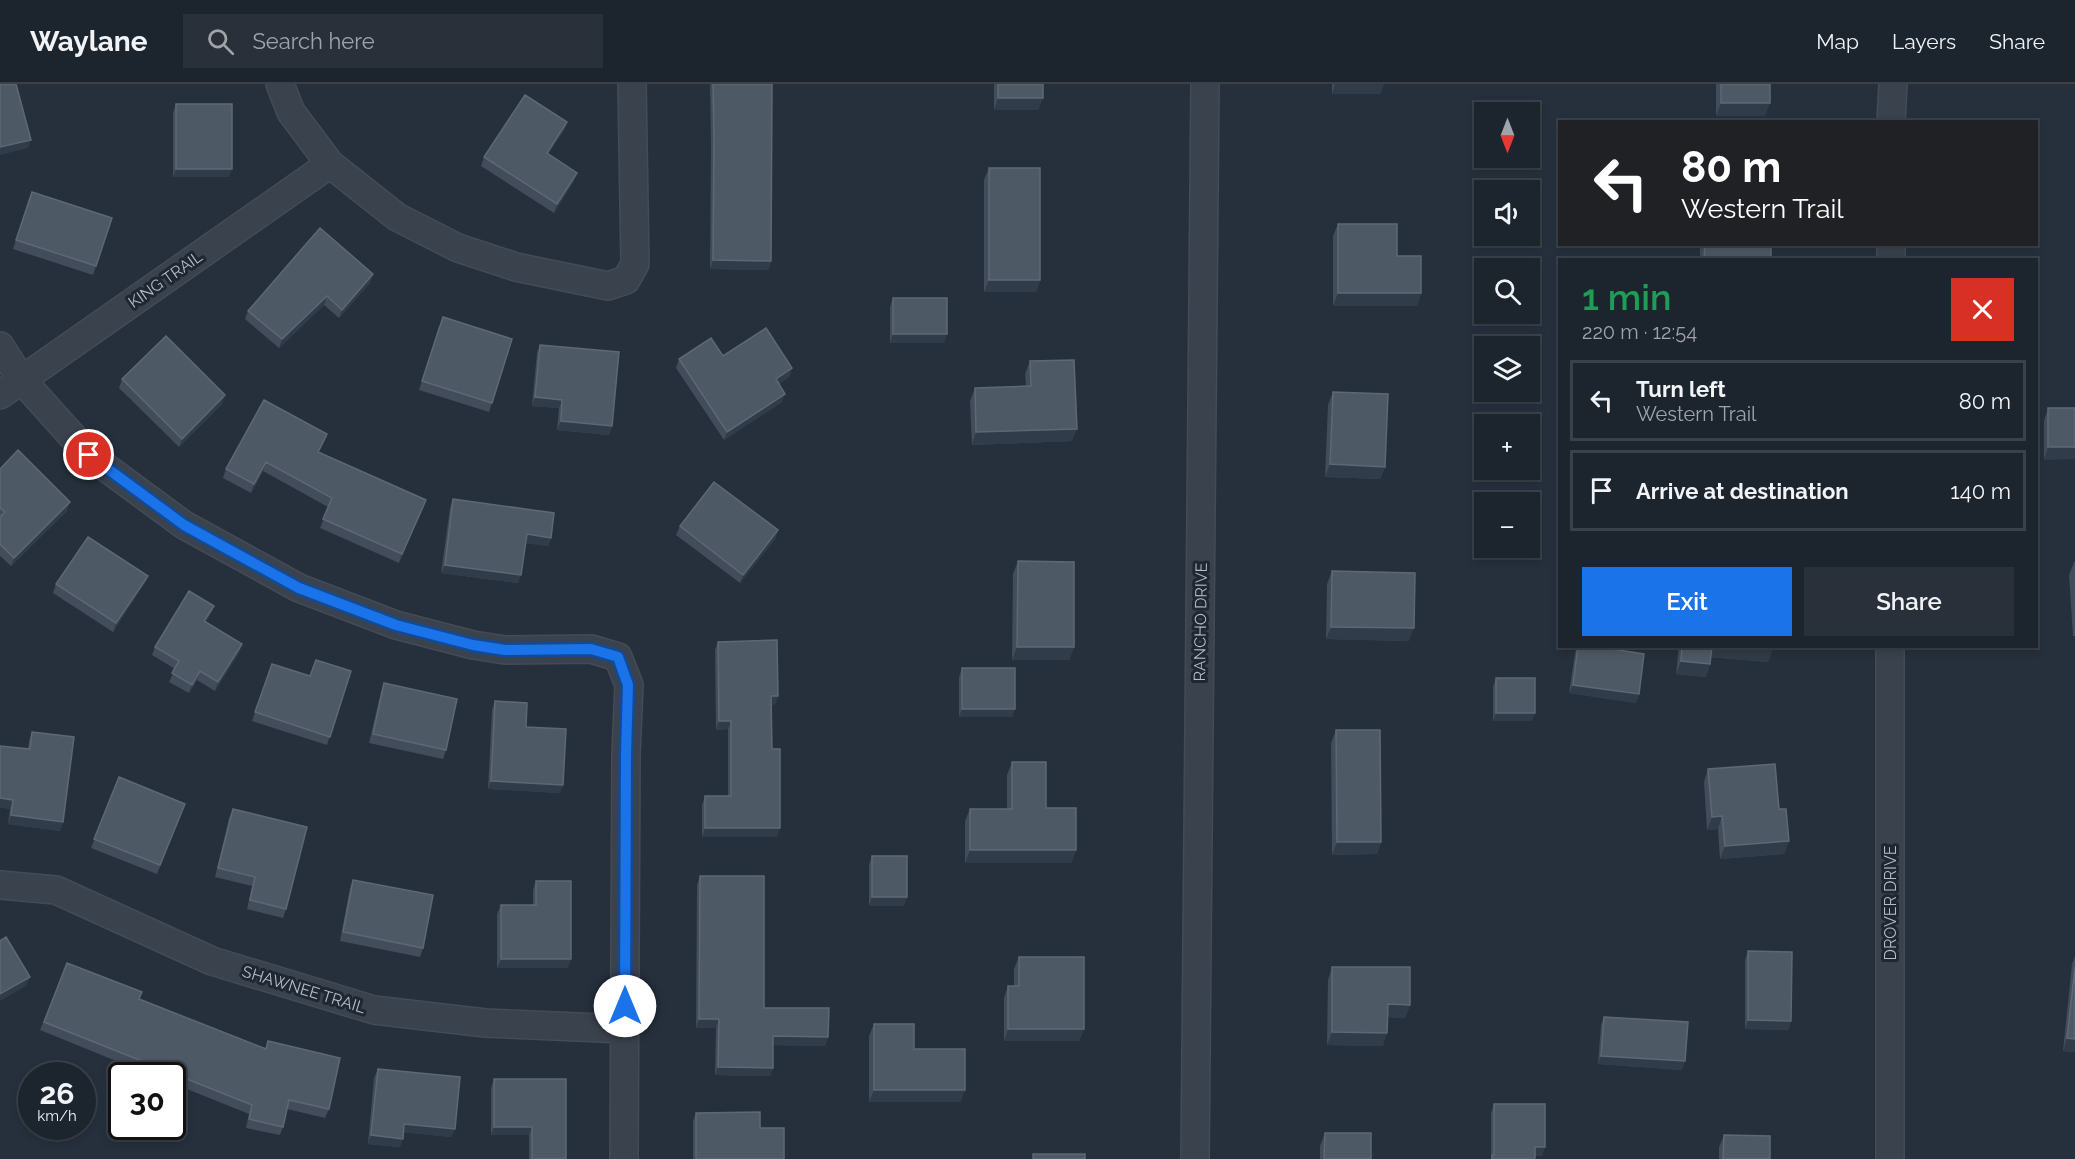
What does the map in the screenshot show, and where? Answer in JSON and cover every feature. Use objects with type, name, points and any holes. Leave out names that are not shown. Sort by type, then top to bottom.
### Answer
[{"type":"street","points":[[280,84],[291,112],[330,164],[397,217],[458,248],[516,267],[608,286],[626,280],[635,264],[632,84]]},
{"type":"street","name":"RANCHO DRIVE","points":[[1195,1159],[1205,84]]},
{"type":"street","points":[[1891,120],[1893,84]]},
{"type":"street","name":"KING TRAIL","points":[[10,387],[330,164]]},
{"type":"street","points":[[0,346],[10,387],[89,455],[184,525],[299,588],[396,625],[473,645],[505,650],[591,649],[618,657],[628,685],[624,1159]]},
{"type":"street","name":"DROVER DRIVE","points":[[1890,648],[1890,1159]]},
{"type":"street","name":"SHAWNEE TRAIL","points":[[0,885],[56,890],[212,961],[374,1010],[485,1023],[625,1029]]},
{"type":"building","points":[[0,84],[16,84],[31,140],[0,147]]},
{"type":"building","points":[[713,84],[772,84],[771,261],[713,260]]},
{"type":"building","points":[[998,84],[1043,84],[1043,98],[998,98]]},
{"type":"building","points":[[1721,84],[1770,84],[1770,103],[1721,103]]},
{"type":"building","points":[[525,95],[567,122],[547,153],[577,173],[557,204],[484,157]]},
{"type":"building","points":[[176,104],[232,104],[232,169],[176,169]]},
{"type":"building","points":[[989,168],[1040,168],[1040,280],[989,280]]},
{"type":"building","points":[[32,192],[112,218],[96,266],[16,240]]},
{"type":"building","points":[[1338,224],[1397,224],[1397,256],[1421,256],[1421,293],[1338,293]]},
{"type":"building","points":[[320,228],[373,274],[342,310],[327,296],[282,339],[248,311]]},
{"type":"building","points":[[1705,246],[1771,246],[1771,258],[1704,258]]},
{"type":"building","points":[[893,298],[947,298],[947,334],[893,334]]},
{"type":"building","points":[[443,317],[512,339],[492,403],[422,381]]},
{"type":"building","points":[[766,328],[792,368],[776,379],[785,394],[727,432],[679,359],[711,338],[723,356]]},
{"type":"building","points":[[166,336],[225,395],[182,439],[122,379]]},
{"type":"building","points":[[540,345],[619,352],[612,426],[561,421],[562,400],[535,397]]},
{"type":"building","points":[[1074,360],[1077,429],[976,432],[975,388],[1031,386],[1030,361]]},
{"type":"building","points":[[1333,392],[1388,394],[1385,467],[1330,464]]},
{"type":"building","points":[[264,400],[327,434],[318,452],[426,500],[402,554],[323,519],[332,498],[266,462],[254,484],[226,469]]},
{"type":"building","points":[[2048,408],[2075,408],[2075,447],[2048,447]]},
{"type":"building","points":[[18,450],[70,502],[14,558],[0,544],[0,517],[5,512],[0,508],[0,469]]},
{"type":"building","points":[[714,482],[778,530],[743,575],[680,526]]},
{"type":"building","points":[[453,499],[554,513],[551,538],[527,534],[521,575],[445,565]]},
{"type":"building","points":[[88,537],[148,576],[116,623],[56,584]]},
{"type":"building","points":[[1018,561],[1074,562],[1074,647],[1017,647]]},
{"type":"building","points":[[1332,571],[1415,573],[1414,628],[1331,627]]},
{"type":"building","points":[[189,591],[214,606],[204,621],[242,644],[218,682],[200,671],[192,685],[172,673],[179,661],[155,647]]},
{"type":"building","points":[[777,640],[778,696],[771,696],[772,749],[780,749],[780,828],[705,828],[705,796],[731,796],[731,721],[719,721],[718,642]]},
{"type":"building","points":[[1578,648],[1606,648],[1644,654],[1639,694],[1573,685]]},
{"type":"building","points":[[1682,648],[1712,648],[1710,664],[1681,661]]},
{"type":"building","points":[[316,660],[351,671],[330,737],[255,712],[272,664],[310,676]]},
{"type":"building","points":[[962,668],[1015,668],[1015,709],[962,709]]},
{"type":"building","points":[[1496,678],[1535,678],[1535,713],[1496,713]]},
{"type":"building","points":[[384,683],[457,699],[446,750],[373,734]]},
{"type":"building","points":[[495,701],[527,703],[526,727],[566,729],[563,785],[491,781]]},
{"type":"building","points":[[1336,730],[1380,730],[1381,842],[1337,842]]},
{"type":"building","points":[[32,732],[74,737],[63,822],[11,815],[13,800],[0,798],[0,746],[30,749]]},
{"type":"building","points":[[1012,762],[1046,762],[1046,808],[1076,808],[1076,850],[970,850],[970,809],[1012,809]]},
{"type":"building","points":[[1775,764],[1779,809],[1786,809],[1789,841],[1725,846],[1722,816],[1712,817],[1708,769]]},
{"type":"building","points":[[119,777],[185,804],[160,865],[94,839]]},
{"type":"building","points":[[233,809],[307,827],[286,909],[250,900],[255,877],[218,868]]},
{"type":"building","points":[[872,856],[907,856],[907,897],[872,897]]},
{"type":"building","points":[[700,876],[764,876],[764,1008],[829,1008],[828,1037],[773,1036],[773,1068],[718,1067],[719,1019],[699,1019]]},
{"type":"building","points":[[353,880],[433,895],[423,948],[343,932]]},
{"type":"building","points":[[536,881],[571,881],[571,959],[501,959],[501,905],[536,905]]},
{"type":"building","points":[[6,937],[30,977],[0,994],[0,941]]},
{"type":"building","points":[[1748,951],[1792,952],[1791,1021],[1748,1020]]},
{"type":"building","points":[[1019,957],[1084,957],[1084,1029],[1008,1029],[1008,986],[1019,986]]},
{"type":"building","points":[[67,963],[142,992],[139,999],[266,1049],[268,1041],[340,1058],[329,1109],[289,1100],[283,1127],[249,1119],[252,1105],[186,1079],[186,1062],[144,1062],[44,1022]]},
{"type":"building","points":[[1332,967],[1410,967],[1410,1005],[1388,1004],[1387,1033],[1332,1032]]},
{"type":"building","points":[[2075,967],[2075,1039],[2067,1038]]},
{"type":"building","points":[[1604,1017],[1688,1022],[1685,1061],[1601,1056]]},
{"type":"building","points":[[874,1024],[914,1024],[914,1049],[965,1049],[965,1090],[874,1090]]},
{"type":"building","points":[[378,1069],[460,1077],[455,1129],[404,1124],[403,1139],[371,1135]]},
{"type":"building","points":[[494,1079],[566,1079],[566,1159],[532,1159],[532,1127],[494,1127]]},
{"type":"building","points":[[1494,1104],[1545,1104],[1545,1147],[1535,1147],[1535,1159],[1492,1159],[1494,1155]]},
{"type":"building","points":[[760,1112],[760,1128],[784,1128],[784,1159],[696,1159],[696,1113]]},
{"type":"building","points":[[1325,1133],[1371,1133],[1371,1159],[1324,1159]]},
{"type":"building","points":[[1724,1135],[1770,1136],[1770,1159],[1723,1159]]},
{"type":"building","points":[[1033,1154],[1085,1154],[1085,1159],[1033,1159]]},
{"type":"route","points":[[89,455],[184,525],[299,588],[396,625],[473,645],[505,650],[591,649],[618,657],[628,685],[625,1006]]}]
